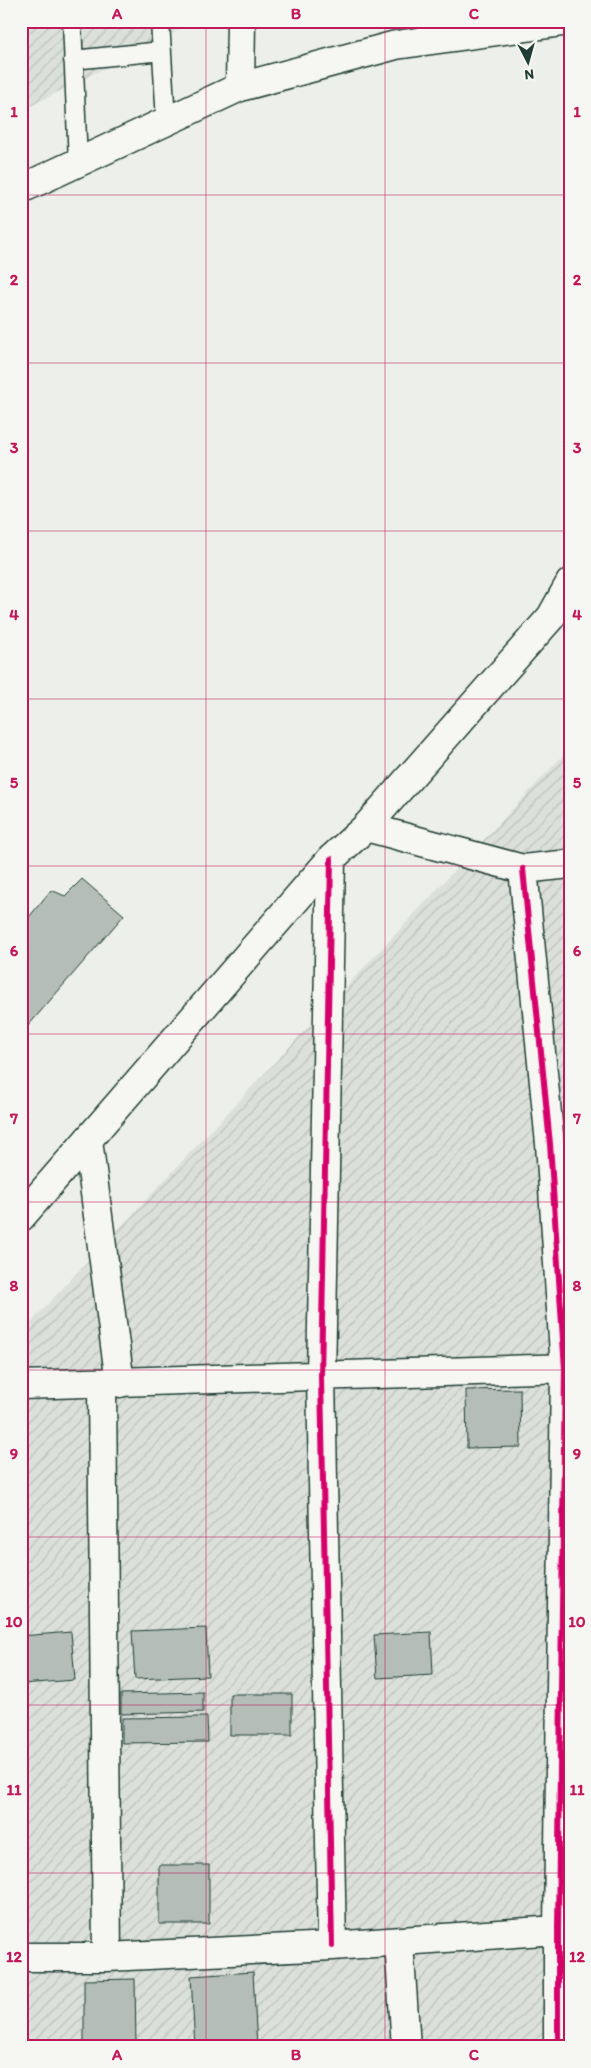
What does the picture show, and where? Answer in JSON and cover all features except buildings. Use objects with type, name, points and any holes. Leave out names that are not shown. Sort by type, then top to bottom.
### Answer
[{"type":"street","points":[[240,87],[241,21]]},
{"type":"street","points":[[21,189],[240,87],[396,45],[570,21]]},
{"type":"street","points":[[21,1217],[330,860],[366,827],[563,614],[570,583]]},
{"type":"street","points":[[366,827],[523,869],[570,864]]},
{"type":"street","points":[[330,860],[321,1376],[332,1946]]},
{"type":"street","points":[[523,869],[550,1144],[567,1368],[564,1929],[558,2047]]},
{"type":"street","points":[[88,1140],[111,1384],[107,1957]]},
{"type":"street","points":[[21,1385],[111,1384],[567,1368]]},
{"type":"street","points":[[21,1957],[107,1957],[332,1946],[564,1929]]},
{"type":"street","points":[[399,1942],[406,2047]]},
{"type":"lane","points":[[72,21],[78,163]]},
{"type":"lane","points":[[160,21],[166,122]]},
{"type":"lane","points":[[73,60],[162,51]]},
{"type":"shaded area","points":[[21,21],[317,21],[187,26],[21,111]]},
{"type":"shaded area","points":[[570,748],[570,2047],[21,2047],[21,1333]]},
{"type":"cycle path","points":[[331,859],[321,1377],[332,1946]]},
{"type":"cycle path","points":[[523,869],[550,1144],[565,1369],[558,2047]]}]
